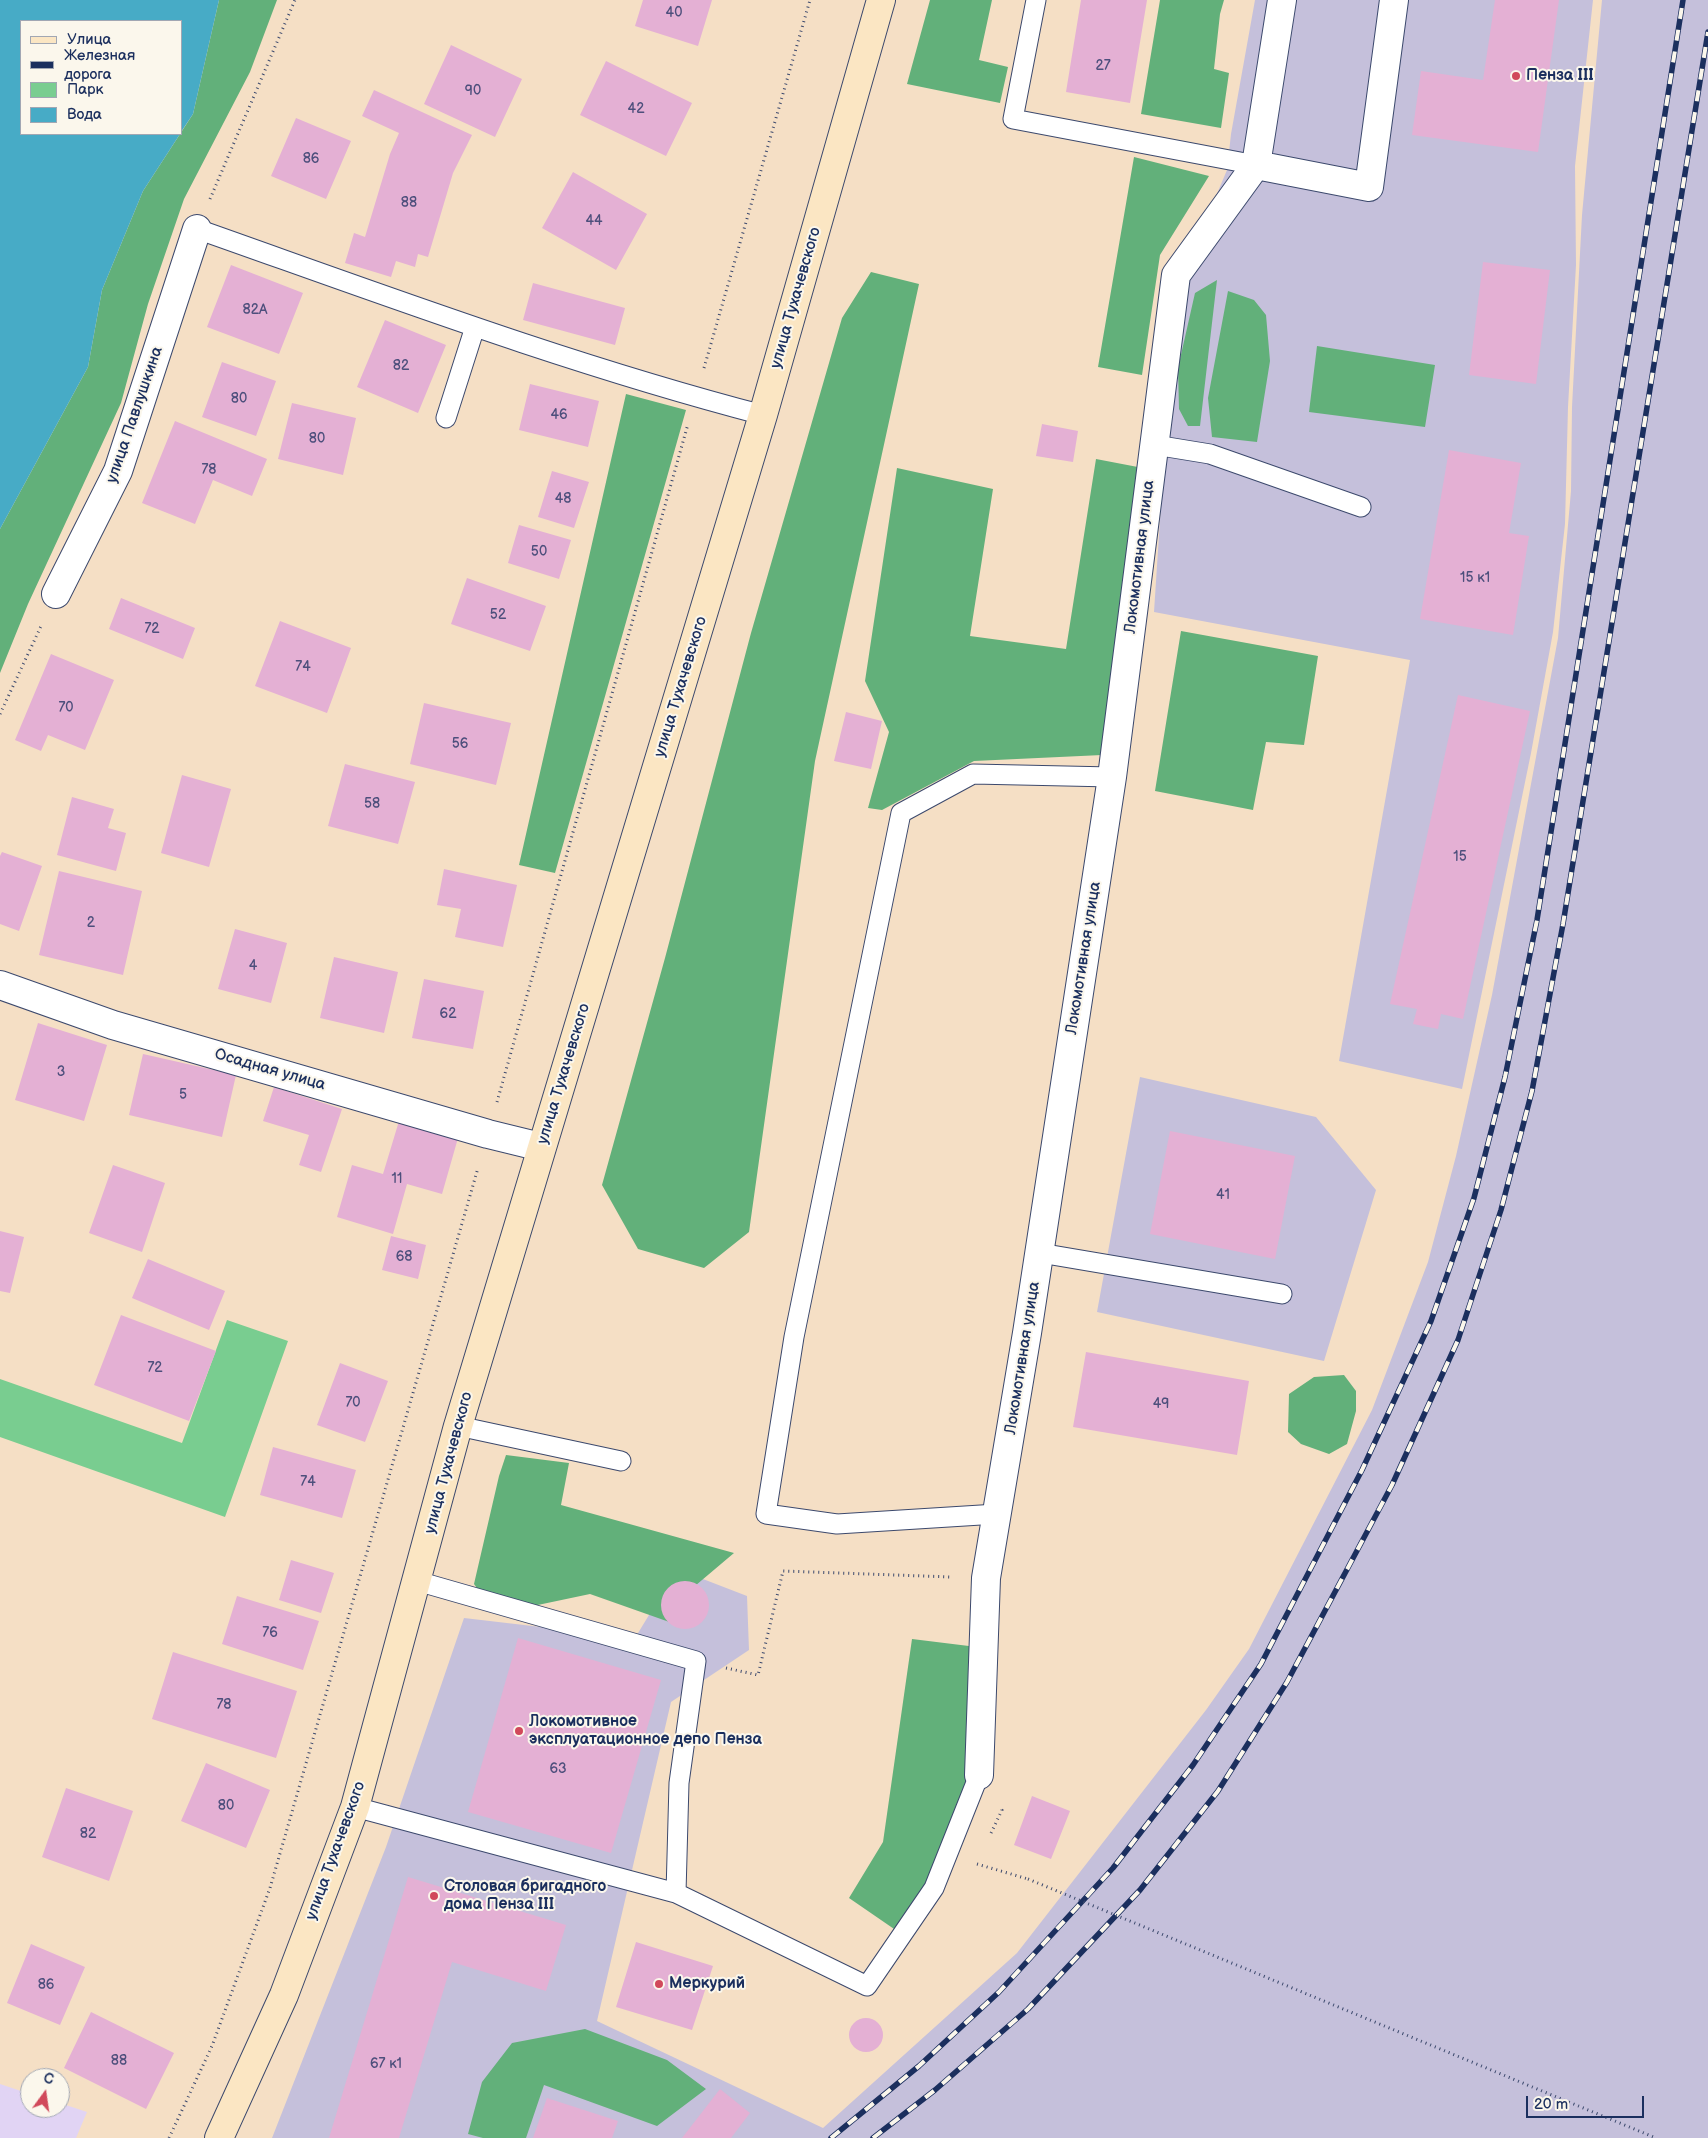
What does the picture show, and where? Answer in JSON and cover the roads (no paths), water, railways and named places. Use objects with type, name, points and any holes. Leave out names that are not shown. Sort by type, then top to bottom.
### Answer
[{"type":"main road","name":"улица Тухачевского","points":[[219,2138],[284,1995],[355,1807],[458,1426],[763,415],[881,0]]},
{"type":"street","points":[[1282,0],[1256,165],[1369,186],[1394,0]]},
{"type":"street","name":"Локомотивная улица","points":[[979,1775],[986,1578],[1040,1253],[1112,776],[1176,275],[1256,165]]},
{"type":"street","name":"улица Павлушкина","points":[[56,594],[118,471],[197,229]]},
{"type":"street","name":"Осадная улица","points":[[0,985],[113,1024],[488,1134],[542,1148]]},
{"type":"lane","points":[[1036,0],[1013,119],[1256,165]]},
{"type":"lane","points":[[197,229],[475,328],[695,397],[763,415]]},
{"type":"lane","points":[[446,418],[475,328]]},
{"type":"lane","points":[[1155,445],[1210,454],[1361,507]]},
{"type":"lane","points":[[997,1514],[837,1524],[766,1514],[794,1337],[901,813],[973,774],[1112,776]]},
{"type":"lane","points":[[1040,1253],[1282,1294]]},
{"type":"lane","points":[[458,1426],[621,1461]]},
{"type":"lane","points":[[417,1581],[696,1661],[679,1783],[676,1892]]},
{"type":"lane","points":[[355,1807],[676,1892],[868,1986],[934,1888],[979,1775]]},
{"type":"water","points":[[0,0],[219,0],[193,114],[182,130],[182,20],[20,20],[20,135],[179,135],[143,191],[102,290],[88,367],[0,529]]},
{"type":"railway","points":[[831,2138],[919,2066],[999,1992],[1113,1868],[1193,1765],[1261,1664],[1362,1470],[1431,1321],[1474,1198],[1505,1077],[1537,920],[1683,0]]},
{"type":"railway","points":[[873,2138],[935,2090],[1028,2009],[1140,1890],[1218,1791],[1287,1682],[1392,1485],[1458,1340],[1501,1210],[1532,1091],[1563,924],[1708,32]]},
{"type":"place","name":"Пенза III","points":[[1516,76]]},
{"type":"place","name":"Локомотивное эксплуатационное депо Пенза","points":[[519,1731]]},
{"type":"place","name":"Столовая бригадного дома Пенза III","points":[[434,1896]]},
{"type":"place","name":"Меркурий","points":[[659,1984]]}]
